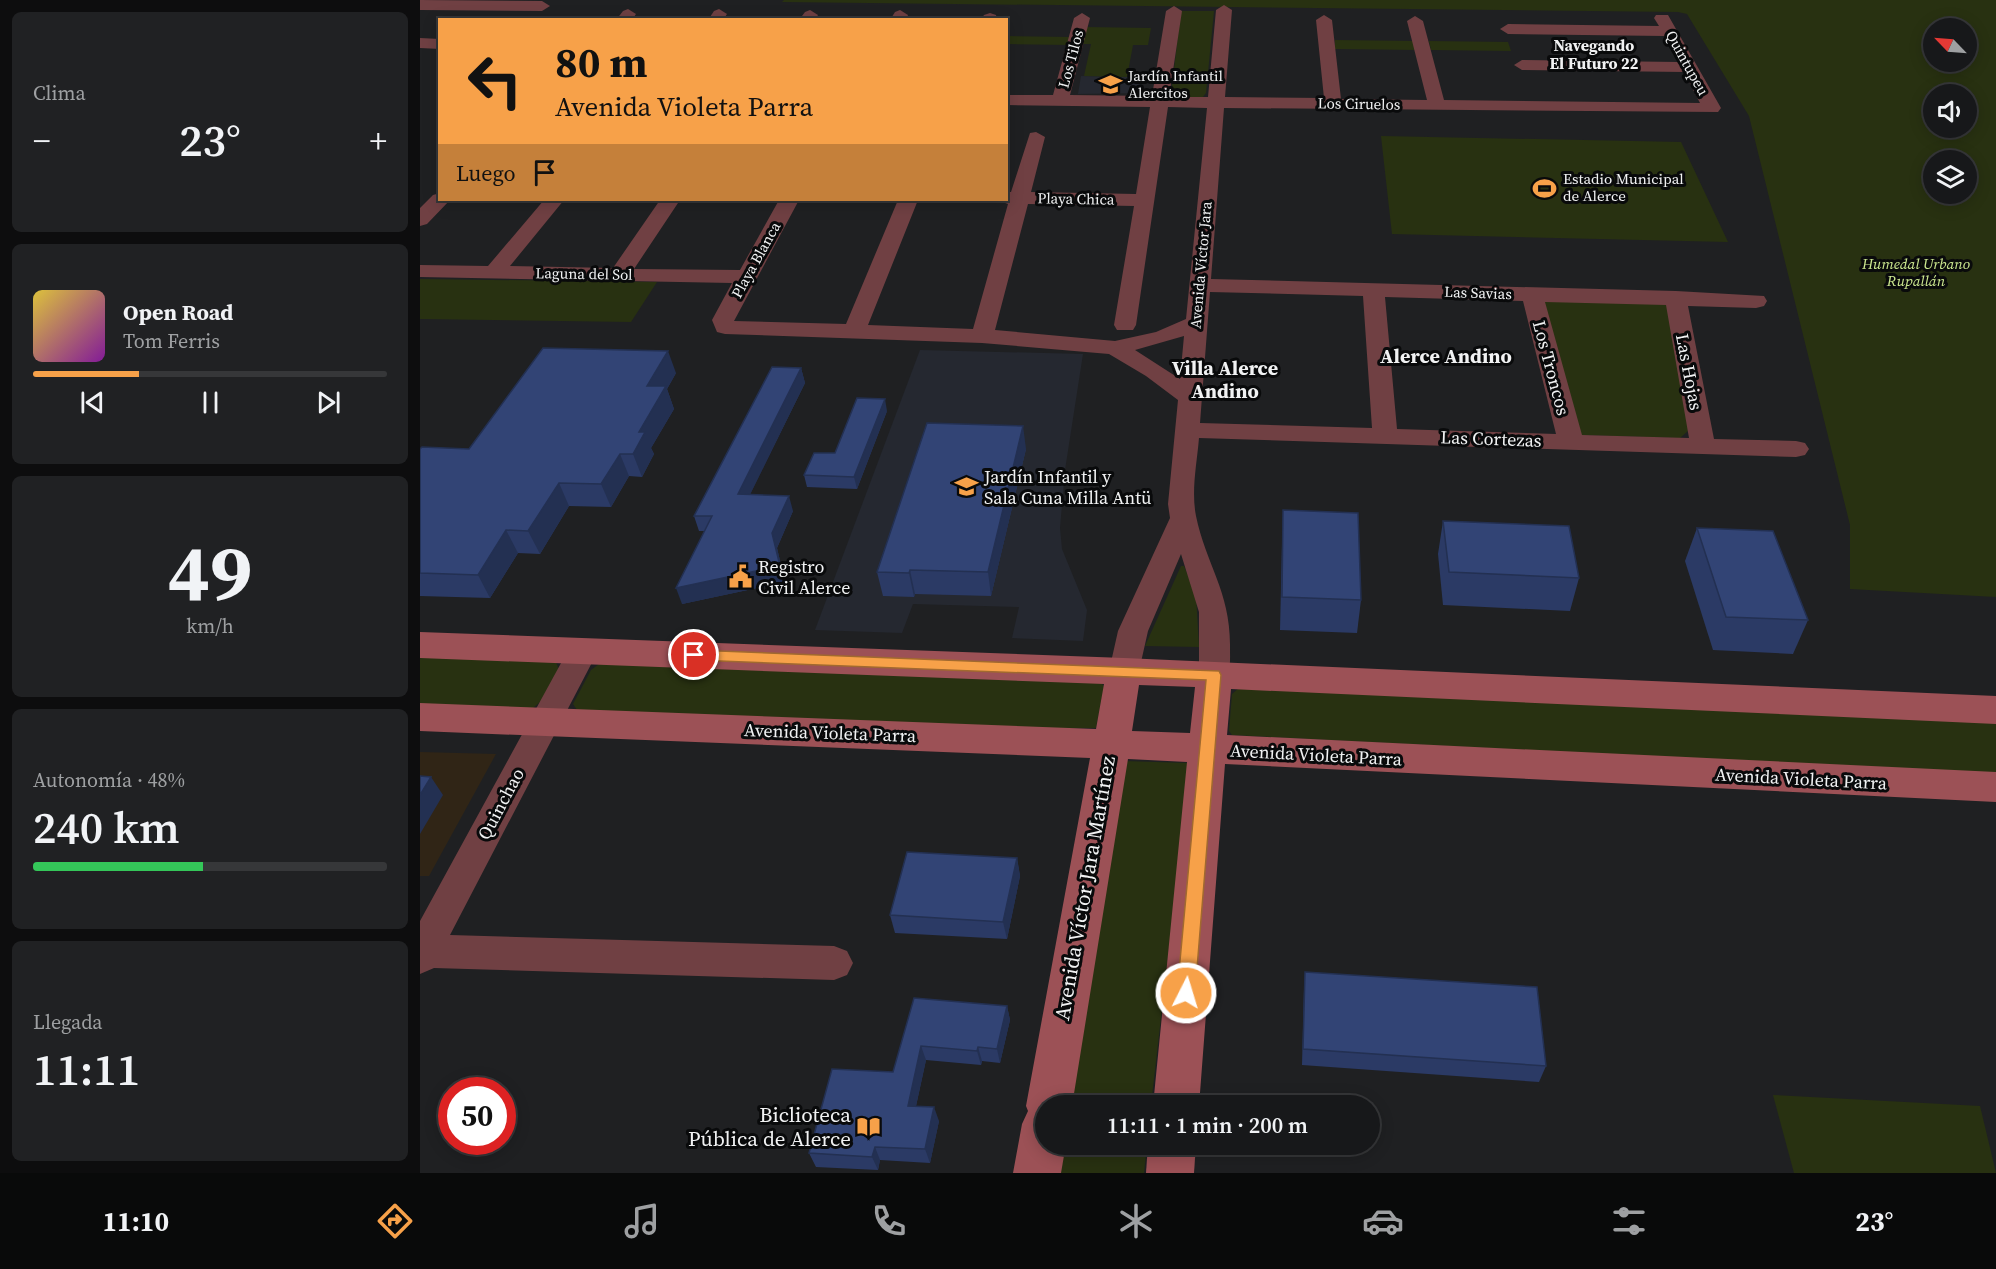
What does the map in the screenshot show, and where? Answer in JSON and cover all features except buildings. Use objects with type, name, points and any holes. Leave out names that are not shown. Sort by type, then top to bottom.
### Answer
[{"type":"main road","points":[[420,645],[1124,671],[1996,710]]},
{"type":"main road","name":"Avenida Víctor Jara Martínez","points":[[1051,1095],[1124,671]]},
{"type":"main road","points":[[1177,1095],[1214,675]]},
{"type":"main road","name":"Avenida Violeta Parra","points":[[420,717],[1110,744],[1996,788]]},
{"type":"main road","points":[[1037,1173],[1040,1155]]},
{"type":"main road","points":[[1170,1173],[1171,1155]]},
{"type":"street","points":[[420,5],[545,3]]},
{"type":"street","points":[[530,18],[545,3]]},
{"type":"street","name":"Avenida Víctor Jara","points":[[1214,675],[1216,652],[1212,607],[1206,584],[1184,526],[1181,492],[1224,10]]},
{"type":"street","points":[[1125,324],[1162,102],[1174,11]]},
{"type":"street","name":"Los Tilos","points":[[1060,101],[1082,18]]},
{"type":"street","points":[[1324,21],[1333,104]]},
{"type":"street","points":[[1415,21],[1437,105]]},
{"type":"street","name":"Quintupeu","points":[[1522,65],[1510,36],[1666,24],[1712,108]]},
{"type":"street","points":[[420,43],[438,44]]},
{"type":"street","points":[[1539,106],[1522,65],[1689,67]]},
{"type":"street","name":"Los Ciruelos","points":[[1008,100],[1712,108]]},
{"type":"street","points":[[982,336],[1013,198],[1036,138]]},
{"type":"street","name":"Playa Chica","points":[[1013,198],[1146,200]]},
{"type":"street","points":[[420,220],[438,201]]},
{"type":"street","points":[[494,272],[553,201]]},
{"type":"street","points":[[619,274],[669,201]]},
{"type":"street","name":"Playa Blanca","points":[[788,201],[723,320],[725,327],[732,330],[855,333]]},
{"type":"street","points":[[908,201],[855,333],[982,336],[1115,348],[1163,337],[1196,323]]},
{"type":"street","name":"Laguna del Sol","points":[[420,271],[747,277]]},
{"type":"street","name":"Las Savias","points":[[1199,285],[1756,301]]},
{"type":"street","points":[[1373,290],[1385,436]]},
{"type":"street","name":"Los Troncos","points":[[1532,294],[1571,442]]},
{"type":"street","name":"Las Hojas","points":[[1676,298],[1703,446]]},
{"type":"street","points":[[1115,348],[1154,371],[1189,397]]},
{"type":"street","name":"Las Cortezas","points":[[1187,430],[1796,449]]},
{"type":"street","name":"Avenida Víctor Jara","points":[[1124,671],[1133,631],[1184,526]]},
{"type":"street","name":"Quinchao","points":[[422,954],[583,651]]},
{"type":"street","points":[[422,954],[834,963]]},
{"type":"shaded area","name":"Jardín Infantil Alercitos","points":[[1081,76],[1142,77],[1140,93],[1078,94]]},
{"type":"shaded area","name":"Jardín Infantil y Sala Cuna Milla Antü","points":[[920,350],[1083,354],[1065,470],[1060,528],[1062,549],[1087,610],[1083,641],[1012,638],[1019,607],[913,604],[902,633],[815,630]]},
{"type":"shaded area","points":[[420,752],[496,754],[429,876],[420,876]]},
{"type":"green space","name":"Humedal Urbano Rupallán","points":[[784,0],[1996,0],[1996,597],[1850,589],[1850,525],[1749,116],[1687,14],[1678,12],[782,2]]},
{"type":"green space","points":[[1181,11],[1214,11],[1206,93],[1202,98],[1177,97],[1171,94]]},
{"type":"green space","points":[[1085,27],[1151,28],[1148,45],[1133,45],[1127,77],[1084,76],[1091,44],[1081,44]]},
{"type":"green space","points":[[1008,36],[1071,37],[1069,45],[1008,44]]},
{"type":"green space","points":[[1335,40],[1414,41],[1416,50],[1335,49]]},
{"type":"green space","points":[[1429,41],[1508,42],[1511,51],[1431,50]]},
{"type":"green space","name":"Estadio Municipal de Alerce","points":[[1381,136],[1681,142],[1728,242],[1392,234]]},
{"type":"green space","points":[[420,279],[657,282],[631,322],[420,319]]},
{"type":"green space","points":[[1543,301],[1665,304],[1668,307],[1689,430],[1680,438],[1580,435]]},
{"type":"green space","points":[[1181,566],[1184,566],[1196,595],[1199,647],[1145,646]]},
{"type":"green space","points":[[420,657],[556,662],[559,670],[541,701],[532,709],[420,705]]},
{"type":"green space","points":[[599,664],[1101,683],[1104,686],[1096,728],[1005,728],[577,710],[573,704],[591,670]]},
{"type":"green space","points":[[1239,688],[1996,722],[1996,774],[1232,735],[1229,731],[1232,694]]},
{"type":"green space","points":[[1123,761],[1190,763],[1152,1095],[1072,1095]]},
{"type":"green space","points":[[1773,1095],[1980,1106],[1996,1173],[1794,1173]]},
{"type":"green space","points":[[1062,1155],[1146,1155],[1144,1173],[1059,1173]]},
{"type":"place","name":"Jardín Infantil Alercitos","points":[[1110,85]]},
{"type":"place","name":"Estadio Municipal de Alerce","points":[[1545,188]]},
{"type":"place","name":"Jardín Infantil y Sala Cuna Milla Antü","points":[[966,487]]},
{"type":"place","name":"Registro Civil Alerce","points":[[740,577]]},
{"type":"place","name":"Biclioteca Pública de Alerce","points":[[869,1127]]},
{"type":"district","name":"Navegando El Futuro 22","points":[[1594,54]]},
{"type":"district","name":"Alerce Andino","points":[[1446,356]]},
{"type":"district","name":"Villa Alerce Andino","points":[[1225,380]]},
{"type":"route","points":[[694,655],[1214,675],[1186,993]]}]
